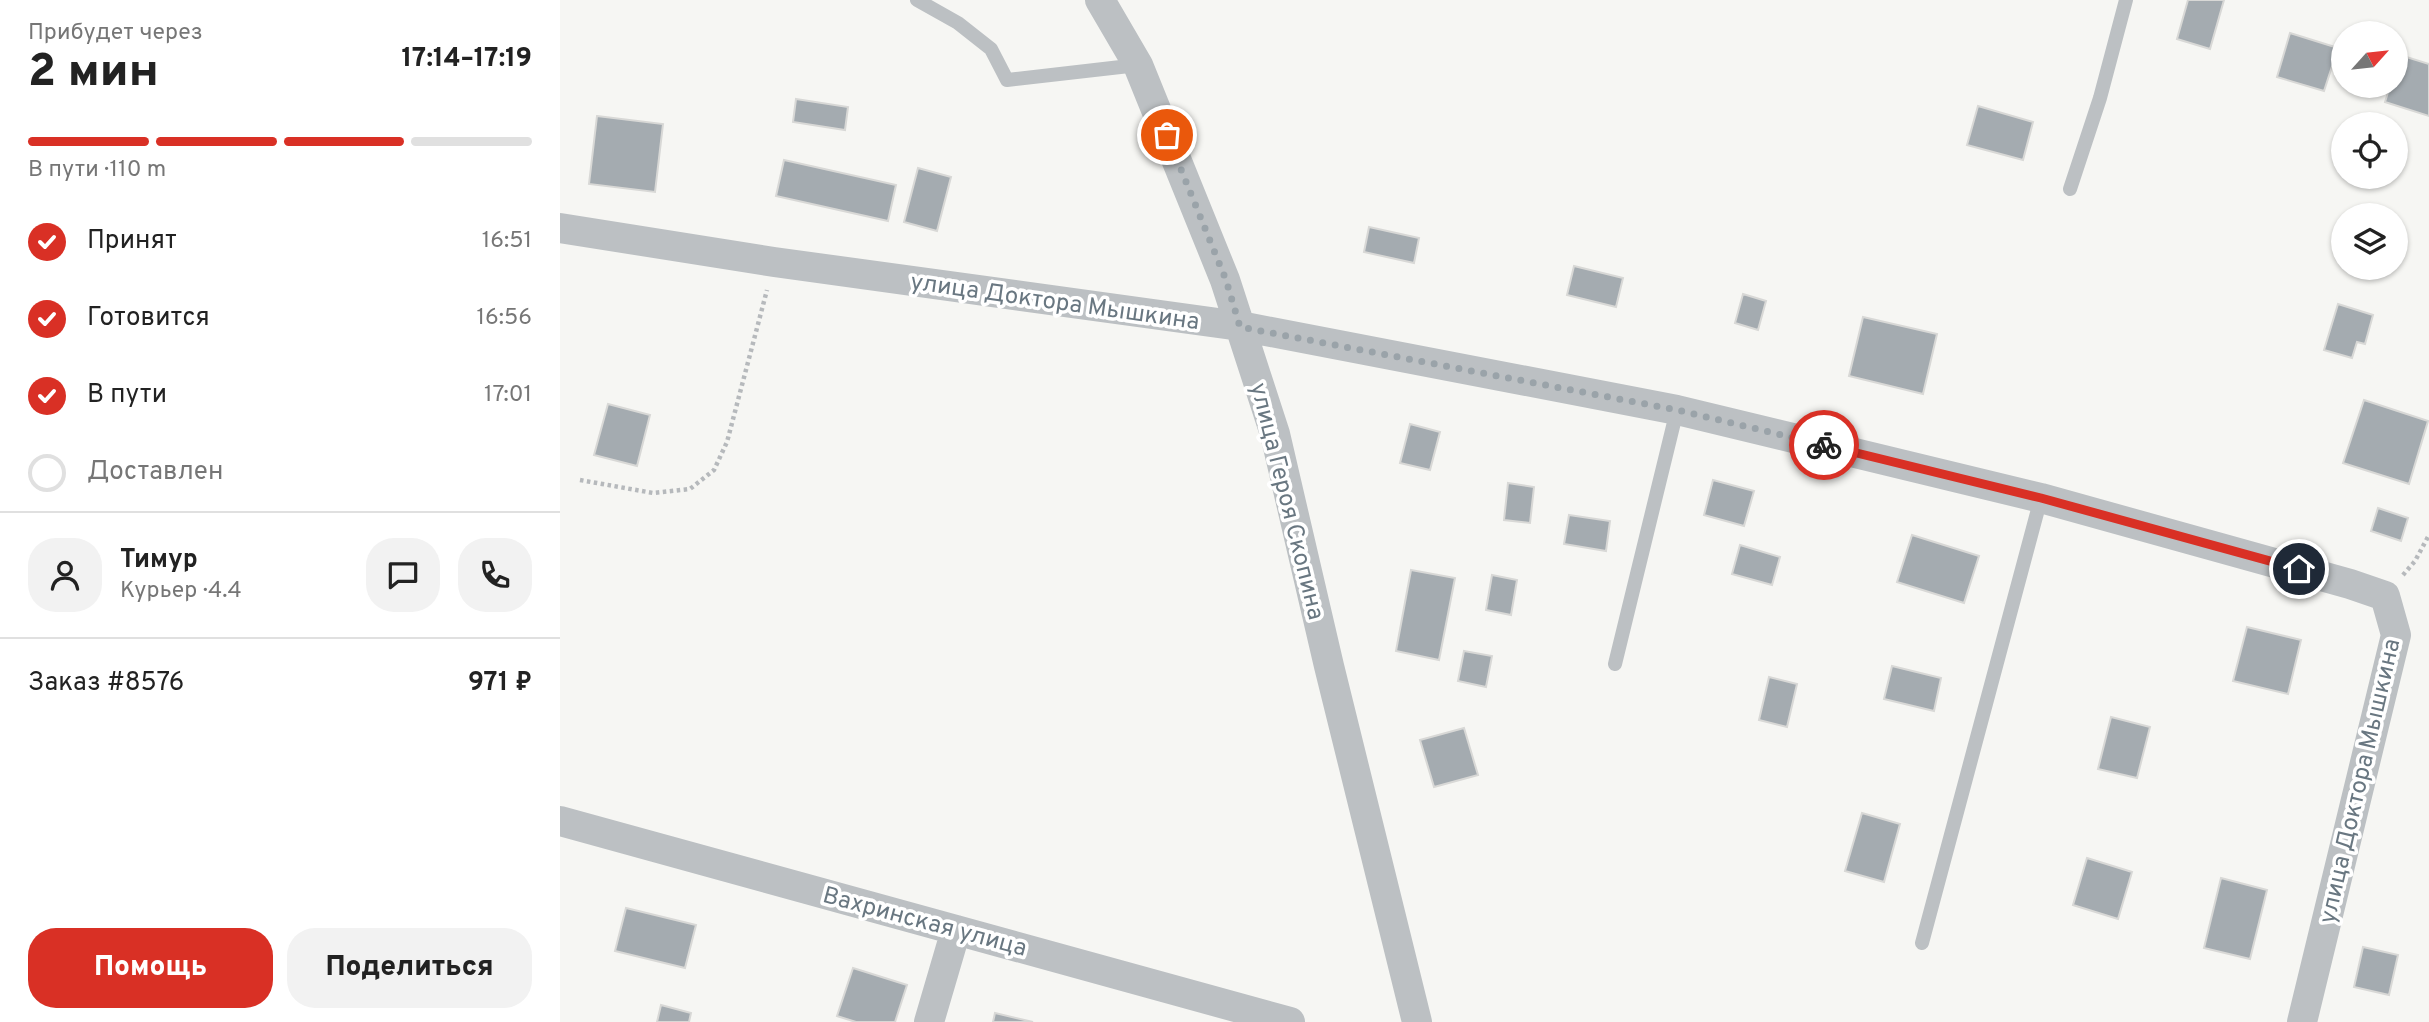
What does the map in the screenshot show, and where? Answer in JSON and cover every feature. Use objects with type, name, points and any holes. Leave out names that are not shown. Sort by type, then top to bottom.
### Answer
[{"type":"street","name":"улица Героя Скопина","points":[[1101,0],[1138,65],[1226,280],[1275,434],[1417,1022]]},
{"type":"street","name":"улица Доктора Мышкина","points":[[560,228],[774,262],[1240,327],[1677,410],[2041,498],[2385,596],[2396,635],[2302,1022]]},
{"type":"street","name":"Вахринская улица","points":[[560,821],[1290,1022]]},
{"type":"street","points":[[929,1022],[956,930]]},
{"type":"lane","points":[[917,0],[958,23],[991,49],[1007,80],[1138,65]]},
{"type":"lane","points":[[2070,189],[2100,98],[2126,0]]},
{"type":"lane","points":[[1615,664],[1677,410]]},
{"type":"lane","points":[[1922,943],[2041,498]]},
{"type":"path","points":[[580,480],[653,493],[691,489],[714,470],[727,442],[774,262]]},
{"type":"path","points":[[2385,596],[2415,561],[2429,535]]},
{"type":"building","points":[[2188,0],[2224,0],[2210,49],[2177,39]]},
{"type":"building","points":[[2290,33],[2331,46],[2331,70],[2324,91],[2277,77]]},
{"type":"building","points":[[2408,57],[2429,64],[2429,116],[2385,102],[2386,98],[2408,98]]},
{"type":"building","points":[[796,99],[848,107],[845,130],[793,122]]},
{"type":"building","points":[[1978,106],[2033,122],[2023,160],[1967,145]]},
{"type":"building","points":[[597,116],[663,124],[655,192],[589,184]]},
{"type":"building","points":[[784,160],[896,185],[888,221],[776,196]]},
{"type":"building","points":[[918,168],[951,177],[937,231],[904,222]]},
{"type":"building","points":[[1369,227],[1419,238],[1414,263],[1364,252]]},
{"type":"building","points":[[1574,266],[1623,278],[1616,307],[1567,295]]},
{"type":"building","points":[[1743,294],[1766,301],[1758,330],[1735,323]]},
{"type":"building","points":[[2338,304],[2373,315],[2365,344],[2357,342],[2352,358],[2324,350]]},
{"type":"building","points":[[1863,317],[1937,334],[1923,394],[1849,376]]},
{"type":"building","points":[[2364,400],[2428,421],[2409,484],[2343,463]]},
{"type":"building","points":[[608,404],[650,415],[637,466],[594,455]]},
{"type":"building","points":[[1410,424],[1440,432],[1430,470],[1400,463]]},
{"type":"building","points":[[1713,480],[1754,491],[1744,526],[1704,515]]},
{"type":"building","points":[[1508,483],[1534,487],[1530,523],[1504,520]]},
{"type":"building","points":[[2378,508],[2408,518],[2401,541],[2371,531]]},
{"type":"building","points":[[1569,515],[1610,521],[1606,551],[1564,544]]},
{"type":"building","points":[[1912,535],[1979,556],[1964,603],[1897,582]]},
{"type":"building","points":[[1740,545],[1780,557],[1772,585],[1732,574]]},
{"type":"building","points":[[1411,570],[1455,578],[1439,660],[1396,651]]},
{"type":"building","points":[[1492,575],[1517,580],[1511,615],[1486,610]]},
{"type":"building","points":[[2247,627],[2301,640],[2288,694],[2233,681]]},
{"type":"building","points":[[1464,651],[1492,656],[1486,687],[1458,681]]},
{"type":"building","points":[[1892,666],[1941,678],[1934,711],[1884,699]]},
{"type":"building","points":[[1769,677],[1797,684],[1787,727],[1759,720]]},
{"type":"building","points":[[2111,717],[2150,727],[2137,778],[2098,769]]},
{"type":"building","points":[[1464,728],[1478,775],[1434,787],[1420,740]]},
{"type":"building","points":[[1862,813],[1900,824],[1884,882],[1845,871]]},
{"type":"building","points":[[2087,858],[2132,872],[2118,919],[2073,905]]},
{"type":"building","points":[[2221,878],[2267,890],[2250,959],[2204,948]]},
{"type":"building","points":[[626,908],[696,925],[685,968],[615,951]]},
{"type":"building","points":[[2363,947],[2398,955],[2389,995],[2354,987]]},
{"type":"building","points":[[853,968],[907,985],[895,1022],[856,1022],[837,1016]]},
{"type":"building","points":[[661,1005],[691,1013],[689,1022],[657,1022]]},
{"type":"building","points":[[995,1013],[1033,1022],[993,1022]]},
{"type":"way so far","points":[[1167,135],[1226,280],[1240,327],[1677,410],[1824,445]]},
{"type":"route","points":[[1824,445],[2041,498],[2299,569]]}]
